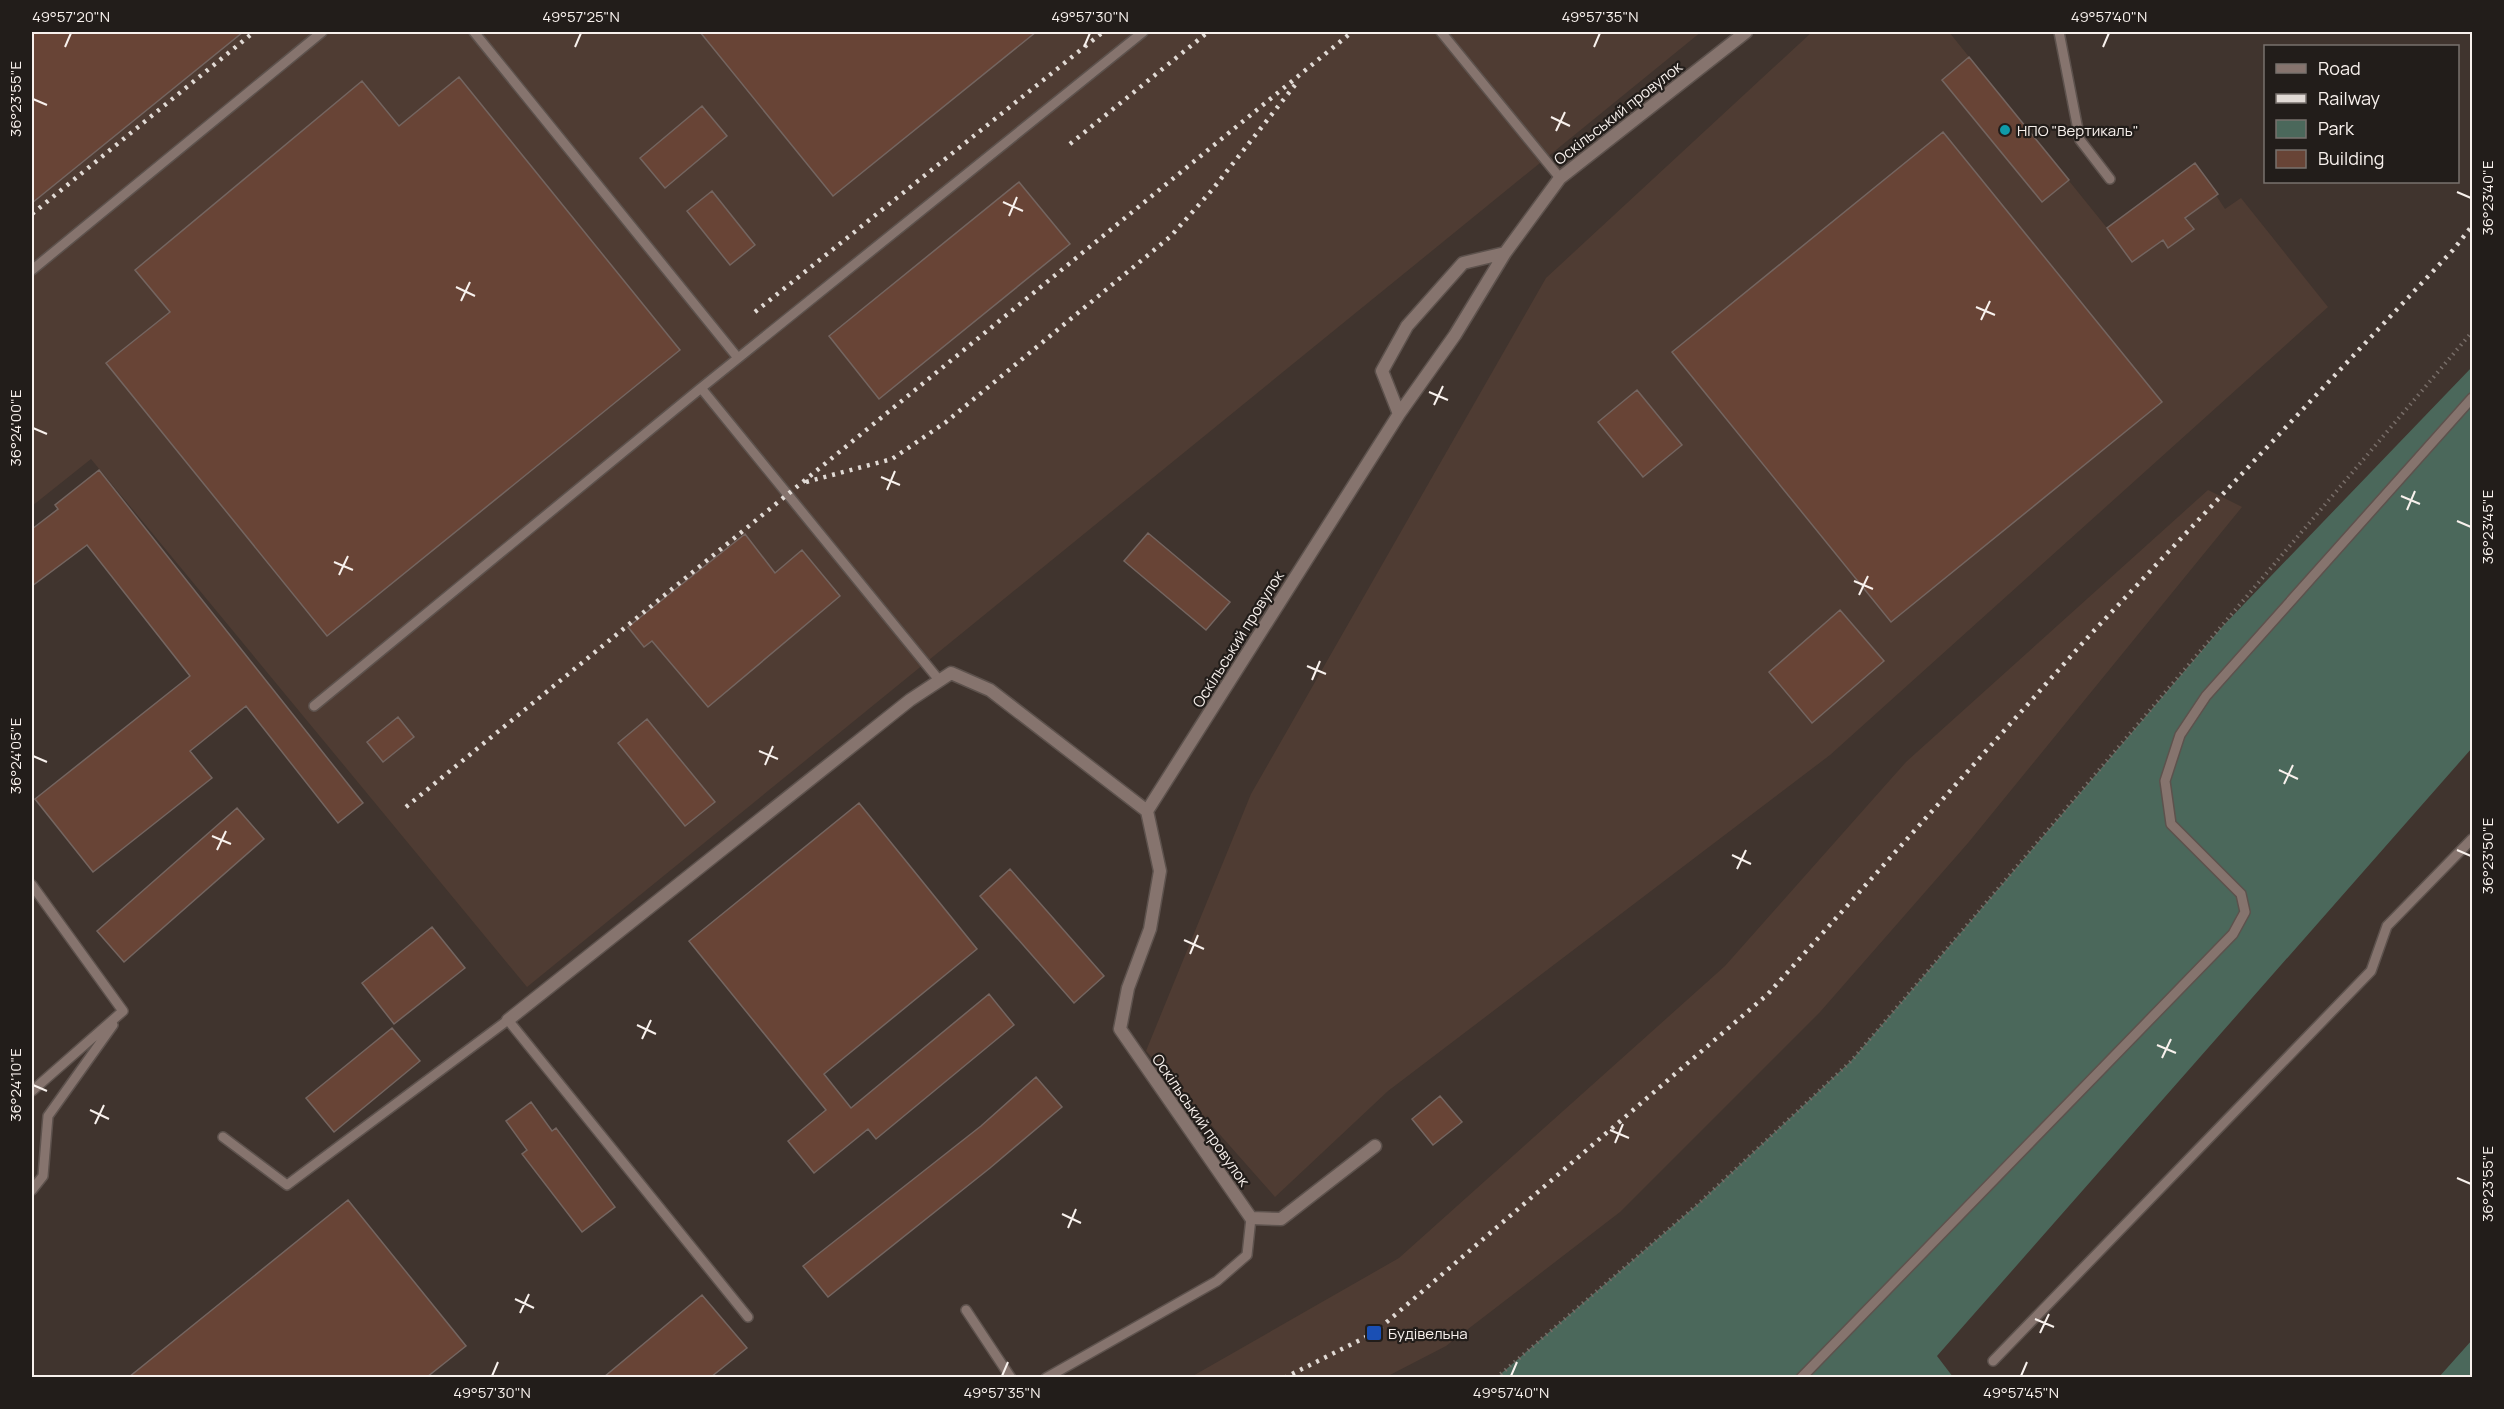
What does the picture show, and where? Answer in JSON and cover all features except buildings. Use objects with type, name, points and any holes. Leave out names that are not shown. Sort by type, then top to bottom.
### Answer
[{"type":"street","name":"Оскільський провулок","points":[[1251,1218],[1120,1029],[1128,988],[1150,929],[1160,871],[1147,811],[1399,414],[1455,335],[1505,253],[1560,178],[1746,32]]},
{"type":"street","points":[[1399,414],[1382,371],[1407,326],[1463,263],[1505,253]]},
{"type":"street","points":[[507,1020],[910,700],[951,673],[990,690],[1147,811]]},
{"type":"street","points":[[1251,1218],[1281,1219],[1375,1146]]},
{"type":"lane","points":[[32,270],[322,32]]},
{"type":"lane","points":[[474,32],[738,358]]},
{"type":"lane","points":[[314,706],[701,388],[1143,32]]},
{"type":"lane","points":[[1441,32],[1560,178]]},
{"type":"lane","points":[[2059,32],[2080,140],[2110,179]]},
{"type":"lane","points":[[701,388],[939,680]]},
{"type":"lane","points":[[1801,1377],[2233,934],[2245,912],[2241,894],[2171,824],[2165,781],[2180,735],[2206,696],[2472,398]]},
{"type":"lane","points":[[1993,1361],[2370,970],[2387,926],[2472,839]]},
{"type":"lane","points":[[32,885],[123,1011]]},
{"type":"lane","points":[[32,1091],[123,1011]]},
{"type":"lane","points":[[32,1190],[44,1176],[48,1116],[123,1011]]},
{"type":"lane","points":[[223,1137],[287,1185],[507,1020],[747,1317]]},
{"type":"lane","points":[[1046,1377],[1216,1281],[1247,1255],[1251,1218]]},
{"type":"lane","points":[[966,1310],[1011,1377]]},
{"type":"path","points":[[1496,1377],[1699,1203],[1851,1061],[2472,332]]},
{"type":"shaded area","points":[[32,32],[1701,32],[527,987],[91,459],[32,506]]},
{"type":"shaded area","points":[[1812,32],[1949,32],[2107,228],[2195,163],[2225,209],[2241,198],[2328,307],[1830,755],[1388,1091],[1275,1197],[1146,1051],[1251,794],[1546,278]]},
{"type":"shaded area","points":[[2208,490],[2242,507],[1968,843],[1820,1012],[1620,1212],[1446,1346],[1386,1377],[1191,1377],[1399,1258],[1725,966],[1906,762]]},
{"type":"green space","points":[[2472,367],[2472,748],[1937,1356],[1953,1377],[1496,1378],[1699,1203],[1851,1061],[2222,627]]},
{"type":"green space","points":[[2472,1340],[2472,1377],[2439,1377]]},
{"type":"railway","points":[[32,214],[254,32]]},
{"type":"railway","points":[[755,312],[1103,32]]},
{"type":"railway","points":[[1070,144],[1208,32]]},
{"type":"railway","points":[[406,807],[1352,32]]},
{"type":"railway","points":[[806,482],[892,459],[946,422],[1171,236],[1212,190],[1295,85]]},
{"type":"railway","points":[[1284,1378],[1374,1333],[1768,994],[2089,636],[2453,250],[2472,226]]},
{"type":"place","name":"НПО \"Вертикаль\"","points":[[2005,130]]},
{"type":"place","name":"Будівельна","points":[[1374,1333]]}]
